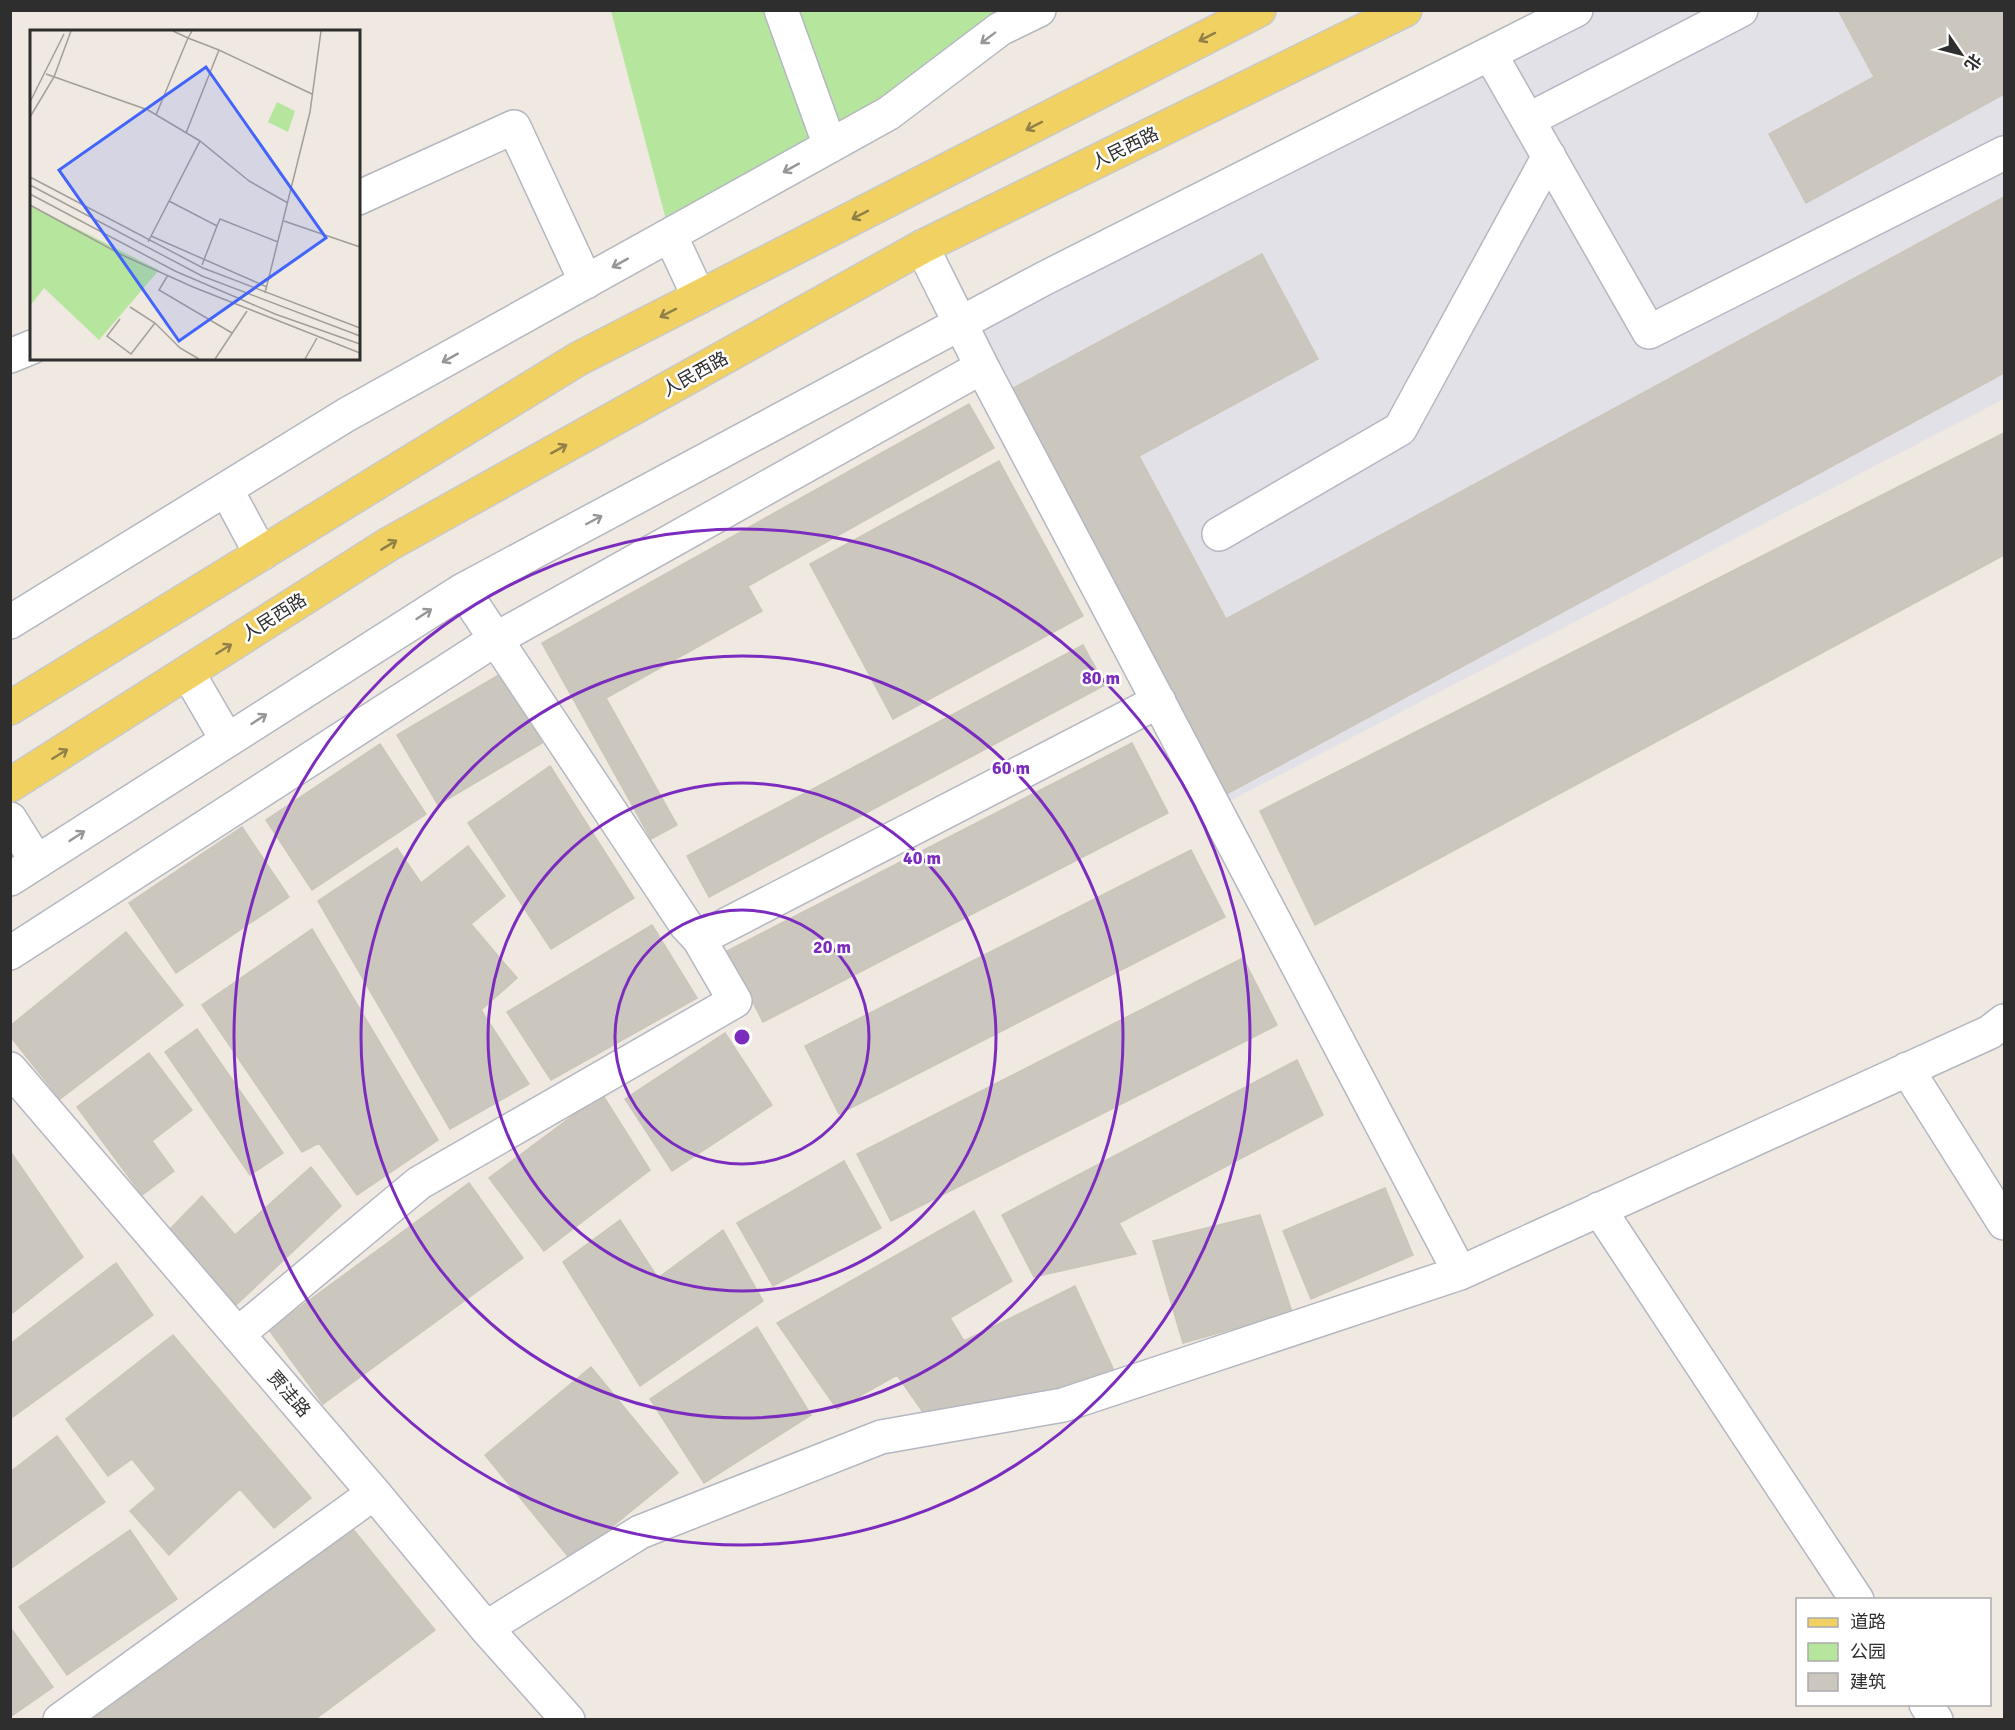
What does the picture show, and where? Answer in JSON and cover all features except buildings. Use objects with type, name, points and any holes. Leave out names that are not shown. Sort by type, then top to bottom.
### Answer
[{"type":"main road","points":[[10,708],[578,359],[1259,10]]},
{"type":"main road","name":"人民西路","points":[[10,785],[389,544],[922,247],[1405,10]]},
{"type":"street","points":[[781,10],[830,146]]},
{"type":"street","points":[[10,622],[346,416],[889,113],[1000,29],[1039,10]]},
{"type":"street","points":[[10,819],[24,870],[463,591],[1045,278],[1490,54],[1534,20],[1576,10]]},
{"type":"street","points":[[1528,120],[1741,10]]},
{"type":"street","points":[[1490,54],[1649,332],[2004,153]]},
{"type":"street","points":[[360,197],[514,127],[586,282]]},
{"type":"street","points":[[1219,534],[1400,429],[1549,156]]},
{"type":"street","points":[[670,235],[699,297]]},
{"type":"street","points":[[922,247],[982,367],[1460,1272]]},
{"type":"street","points":[[10,356],[30,348]]},
{"type":"street","points":[[10,953],[496,639],[982,367]]},
{"type":"street","points":[[226,489],[261,554]]},
{"type":"street","points":[[238,1334],[419,1183],[735,1001],[699,939],[686,925],[463,591]]},
{"type":"street","points":[[188,673],[227,740]]},
{"type":"street","points":[[699,939],[1159,700]]},
{"type":"street","points":[[486,1628],[640,1532],[881,1437],[1063,1405],[1460,1272],[1990,1032],[2004,1021]]},
{"type":"street","name":"贾洼路","points":[[10,1069],[374,1493],[486,1628],[568,1719]]},
{"type":"street","points":[[1907,1069],[2004,1223]]},
{"type":"street","points":[[1599,1209],[1856,1598]]},
{"type":"street","points":[[60,1719],[374,1493]]},
{"type":"street","points":[[1927,1706],[1936,1719]]},
{"type":"shaded area","points":[[1576,11],[2004,11],[2004,399],[1216,808],[960,323]]},
{"type":"green space","points":[[611,11],[1039,11],[670,235]]}]
